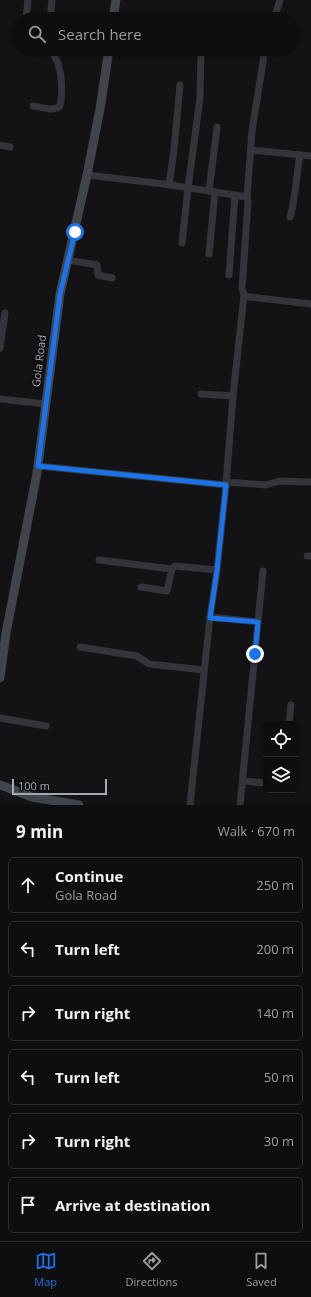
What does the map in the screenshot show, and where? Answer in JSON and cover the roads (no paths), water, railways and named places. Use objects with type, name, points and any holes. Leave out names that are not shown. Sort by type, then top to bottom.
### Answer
[{"type":"street","points":[[27,12],[28,0]]},
{"type":"street","points":[[51,12],[52,0]]},
{"type":"street","points":[[115,12],[116,0]]},
{"type":"street","points":[[276,12],[280,0]]},
{"type":"street","points":[[33,106],[56,109],[60,106],[62,94],[61,79],[58,62],[54,56]]},
{"type":"street","name":"Gola Road","points":[[0,678],[6,633],[38,466],[58,307],[87,175],[100,109],[108,56]]},
{"type":"street","points":[[182,243],[200,102],[201,56]]},
{"type":"street","points":[[190,805],[204,670],[217,570],[244,295],[242,288],[252,131],[264,56]]},
{"type":"street","points":[[169,185],[180,85]]},
{"type":"street","points":[[210,254],[212,192],[217,127]]},
{"type":"street","points":[[0,145],[10,147]]},
{"type":"street","points":[[251,150],[311,156]]},
{"type":"street","points":[[290,217],[293,208],[300,155]]},
{"type":"street","points":[[87,175],[169,185],[247,197]]},
{"type":"street","points":[[228,275],[235,195]]},
{"type":"street","points":[[68,260],[97,265],[98,275],[112,278]]},
{"type":"street","points":[[244,295],[249,297],[311,304]]},
{"type":"street","points":[[0,348],[5,313]]},
{"type":"street","points":[[201,394],[233,396]]},
{"type":"street","points":[[0,398],[46,404]]},
{"type":"street","points":[[38,466],[226,483],[266,485],[279,481],[311,482]]},
{"type":"street","points":[[99,560],[172,569],[174,566],[177,566],[217,570]]},
{"type":"street","points":[[141,588],[167,591],[172,569]]},
{"type":"street","points":[[240,805],[263,571]]},
{"type":"street","points":[[210,618],[258,622]]},
{"type":"street","points":[[80,647],[137,656],[149,664],[204,670]]},
{"type":"street","points":[[289,721],[291,705]]},
{"type":"street","points":[[0,718],[46,726]]},
{"type":"street","points":[[243,781],[263,783]]},
{"type":"street","points":[[0,785],[32,801],[79,805]]}]
